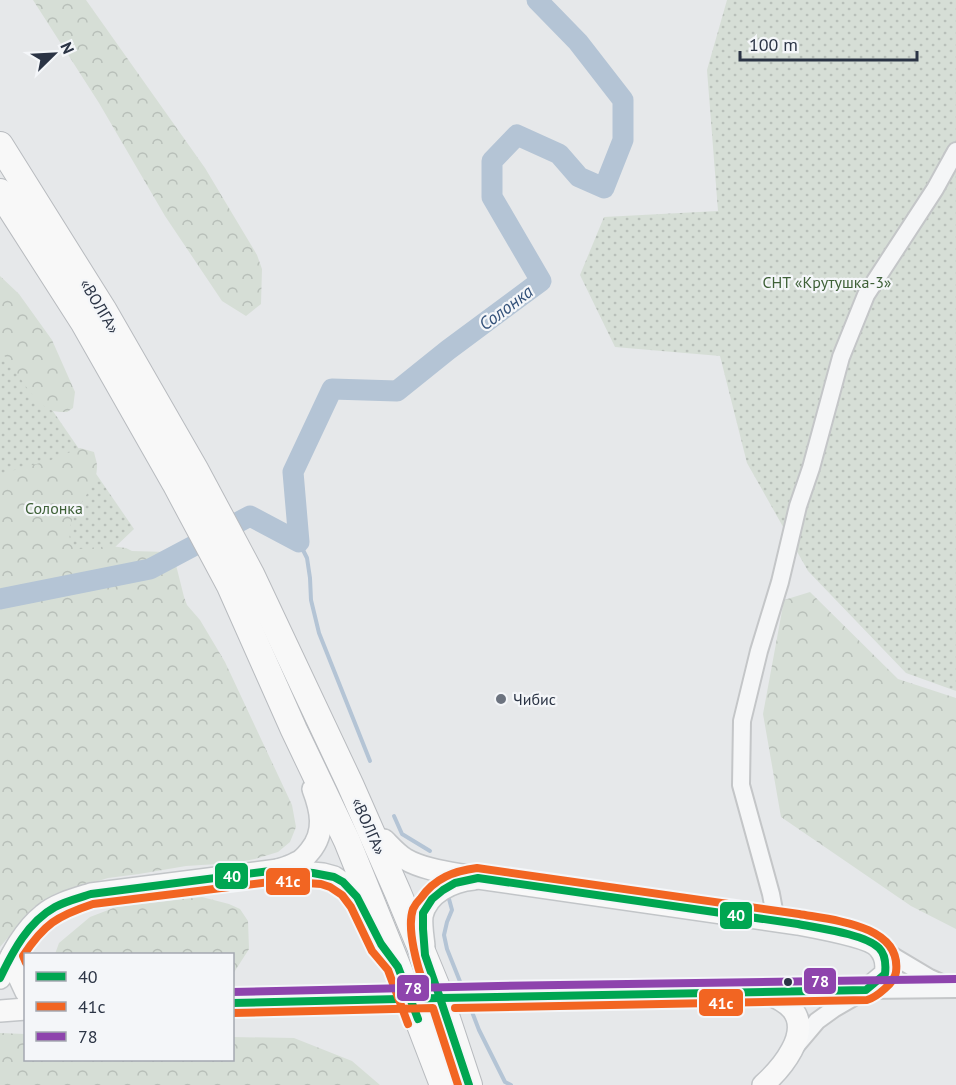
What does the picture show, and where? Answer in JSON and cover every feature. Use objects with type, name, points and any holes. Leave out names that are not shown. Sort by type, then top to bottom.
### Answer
[{"type":"highway","name":"«ВОЛГА»","points":[[0,145],[104,311],[185,477]]},
{"type":"highway","name":"«ВОЛГА»","points":[[0,192],[185,477]]},
{"type":"highway","points":[[185,477],[241,580]]},
{"type":"highway","name":"«ВОЛГА»","points":[[241,580],[297,735],[347,842],[442,1085]]},
{"type":"highway","name":"«ВОЛГА»","points":[[241,580],[350,784],[424,946],[469,1080]]},
{"type":"main road","points":[[278,870],[302,860],[315,845],[320,832],[320,811],[302,762],[297,735]]},
{"type":"main road","points":[[350,784],[372,814],[384,840],[424,946]]},
{"type":"main road","points":[[234,1003],[866,990],[885,974],[887,963],[878,947],[836,931],[477,878],[406,860],[384,840]]},
{"type":"main road","points":[[0,978],[6,961],[43,914],[75,899],[91,894],[278,870],[323,874],[334,877],[349,887],[360,901],[381,945],[397,965]]},
{"type":"main road","points":[[424,946],[423,913],[435,895],[453,883],[477,878]]},
{"type":"main road","points":[[6,961],[19,977],[24,988]]},
{"type":"main road","points":[[763,1085],[795,1047],[798,1024],[791,1008],[764,991]]},
{"type":"main road","points":[[0,1011],[24,1009]]},
{"type":"street","points":[[776,921],[771,894],[741,785],[742,721],[798,506],[811,468],[841,357],[866,295],[935,189],[956,150]]},
{"type":"street","points":[[878,947],[930,978],[955,989]]},
{"type":"street","points":[[795,1047],[817,1021],[866,990],[955,989]]},
{"type":"green space","points":[[33,0],[86,0],[205,168],[257,255],[262,269],[261,304],[246,316],[222,301],[165,216],[99,103]]},
{"type":"green space","name":"СНТ «Крутушка-3»","points":[[727,0],[956,0],[956,691],[906,673],[808,571],[747,463],[720,356],[615,347],[580,275],[604,217],[718,211],[707,70]]},
{"type":"green space","points":[[0,276],[19,294],[52,340],[75,392],[73,408],[67,412],[53,411],[45,407],[31,393],[0,351]]},
{"type":"green space","name":"Солонка","points":[[0,330],[134,529],[113,549],[0,575]]},
{"type":"green space","points":[[80,448],[94,452],[97,466],[92,486],[74,514],[69,535],[72,546],[79,549],[111,546],[132,551],[167,552],[174,557],[187,605],[200,620],[225,662],[292,805],[296,827],[290,842],[278,852],[255,859],[186,866],[108,878],[55,894],[34,907],[0,947],[0,474],[51,460]]},
{"type":"green space","points":[[810,592],[898,679],[956,698],[956,929],[911,906],[781,817],[763,714],[784,600]]},
{"type":"green space","points":[[202,897],[229,904],[240,909],[248,921],[249,949],[234,972],[234,953],[55,953],[59,943],[90,917],[116,907]]},
{"type":"green space","points":[[0,1033],[24,1034],[24,1061],[234,1061],[234,1037],[294,1038],[352,1061],[380,1085],[0,1085]]},
{"type":"waterway","name":"Солонка","points":[[0,599],[150,569],[250,516],[299,542],[293,472],[332,389],[397,391],[541,281],[492,197],[492,161],[517,135],[559,154],[579,177],[604,188],[623,140],[623,100],[578,42],[537,0]]},
{"type":"waterway","points":[[299,542],[307,558],[311,600],[319,633],[370,761]]},
{"type":"waterway","points":[[394,816],[402,834],[430,851]]},
{"type":"waterway","points":[[449,899],[452,910],[444,935],[447,949],[463,989]]},
{"type":"waterway","points":[[469,1004],[479,1030],[505,1082],[511,1085]]},
{"type":"transit line","name":"41с","points":[[425,988],[412,938],[413,909],[432,885],[453,874],[477,868],[829,919],[862,928],[877,935],[888,944],[895,956],[895,976],[880,992],[867,1000],[455,1008]]},
{"type":"transit line","name":"40","points":[[0,978],[29,929],[45,913],[73,900],[91,894],[278,870],[313,873],[334,877],[343,882],[357,897],[381,944],[398,967],[418,1019]]},
{"type":"transit line","name":"40","points":[[478,878],[841,932],[863,939],[879,948],[884,957],[885,974],[866,990],[440,998],[425,955],[423,913],[432,899],[443,890],[455,883],[478,878]]},
{"type":"transit line","name":"41с","points":[[25,953],[52,923],[93,904],[278,881],[321,884],[342,895],[351,907],[372,951],[388,970],[408,1024]]},
{"type":"transit line","name":"41с","points":[[24,955],[24,958]]},
{"type":"transit line","name":"78","points":[[234,992],[956,979]]},
{"type":"transit line","name":"40","points":[[234,1003],[440,998]]},
{"type":"transit line","name":"40","points":[[440,998],[469,1085]]},
{"type":"transit line","name":"41с","points":[[234,1013],[433,1008],[458,1085]]},
{"type":"place","name":"Чибис","points":[[501,699]]}]
